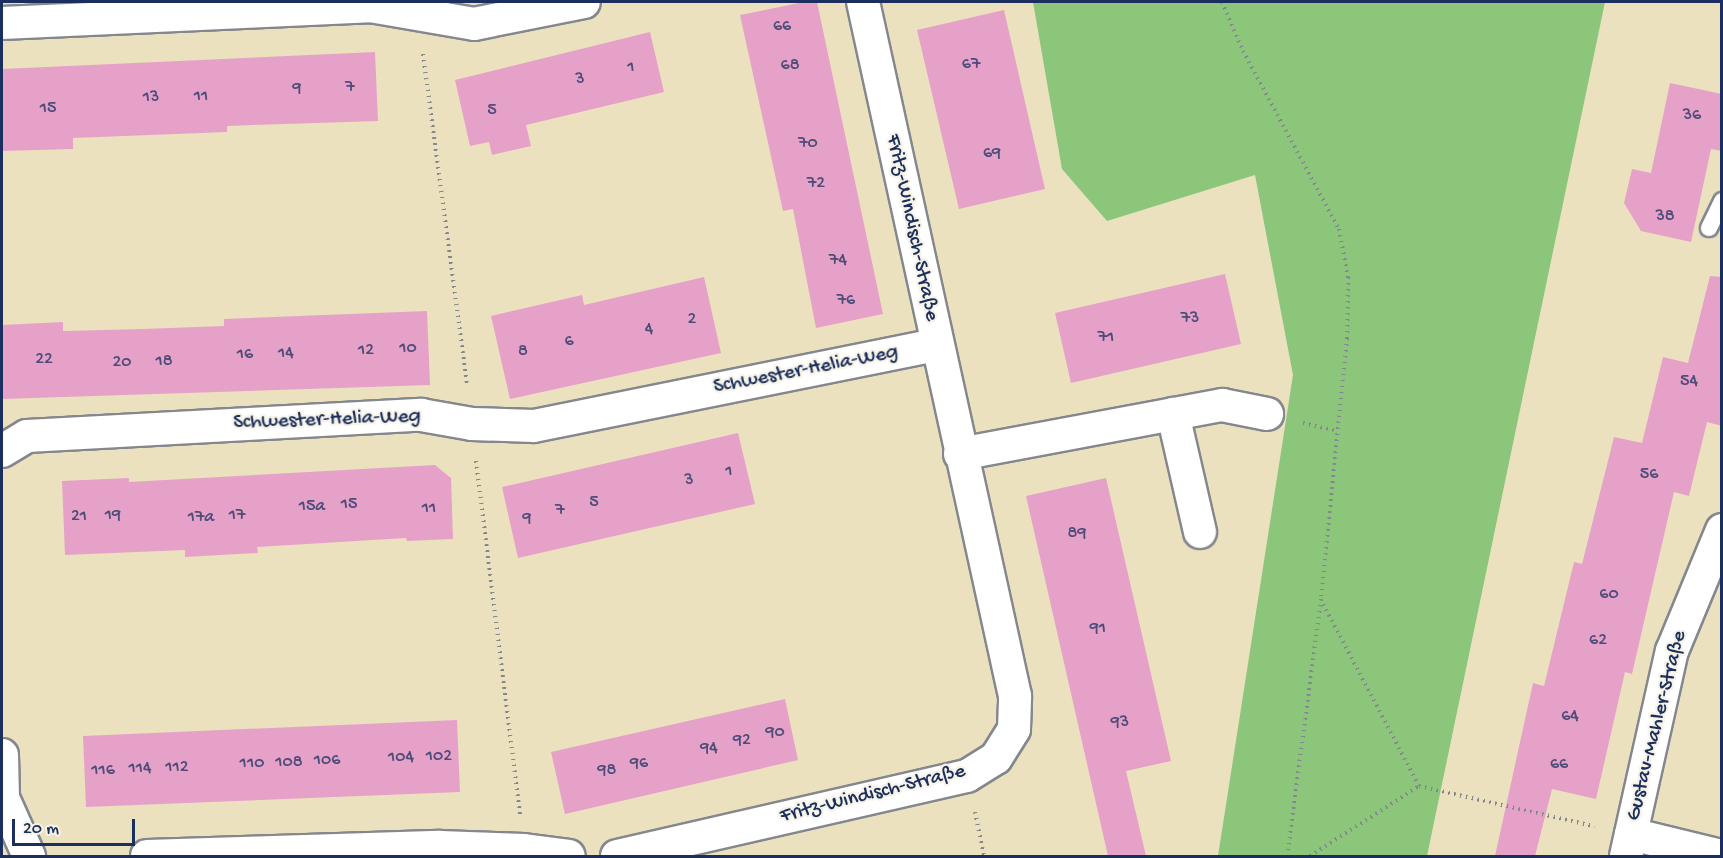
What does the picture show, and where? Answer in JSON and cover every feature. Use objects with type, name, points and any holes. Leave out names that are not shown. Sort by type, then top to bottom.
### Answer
[{"type":"street","points":[[2,23],[370,6],[474,24],[584,2]]},
{"type":"street","name":"Fritz-Windisch-Straße","points":[[617,856],[967,776],[996,758],[1014,729],[1015,696],[936,345],[863,2]]},
{"type":"street","name":"Schwester-Helia-Weg","points":[[2,451],[27,436],[421,415],[472,424],[534,426],[936,345]]},
{"type":"street","points":[[960,454],[1222,405],[1267,414]]},
{"type":"street","points":[[1173,414],[1200,532]]},
{"type":"street","name":"Gustav-Mahler-Straße","points":[[1629,845],[1672,651],[1722,530]]},
{"type":"street","points":[[2,755],[3,798],[29,856]]},
{"type":"street","points":[[1629,845],[1721,856]]},
{"type":"street","points":[[147,856],[440,847],[524,850],[569,856]]},
{"type":"lane","points":[[1709,228],[1722,201]]},
{"type":"path","points":[[1222,2],[1243,51],[1339,229],[1348,277],[1347,338],[1321,599],[1287,856]]},
{"type":"path","points":[[1321,599],[1419,786],[1629,845]]},
{"type":"path","points":[[967,776],[984,856]]},
{"type":"path","points":[[1310,856],[1419,786]]},
{"type":"green space","points":[[1033,2],[1605,2],[1427,856],[1218,856],[1293,375],[1255,175],[1107,221],[1062,169]]},
{"type":"building","points":[[804,2],[817,2],[883,314],[816,328],[793,209],[783,211],[740,15]]},
{"type":"building","points":[[1004,10],[1045,189],[959,209],[917,30]]},
{"type":"building","points":[[650,32],[664,92],[526,125],[531,146],[492,155],[489,142],[470,146],[455,80]]},
{"type":"building","points":[[375,52],[378,121],[227,126],[227,132],[73,138],[73,149],[2,151],[2,69]]},
{"type":"building","points":[[1670,83],[1722,94],[1722,151],[1711,149],[1691,242],[1641,231],[1624,203],[1632,169],[1651,173]]},
{"type":"building","points":[[1225,274],[1241,344],[1071,383],[1055,313]]},
{"type":"building","points":[[1710,276],[1722,277],[1722,426],[1707,422],[1689,496],[1674,492],[1632,674],[1625,672],[1596,799],[1552,789],[1535,856],[1495,856],[1533,683],[1544,686],[1574,562],[1582,564],[1614,437],[1642,443],[1663,357],[1688,363]]},
{"type":"building","points":[[704,277],[721,353],[510,399],[491,316],[582,295],[584,305]]},
{"type":"building","points":[[427,311],[430,385],[2,399],[2,325],[63,322],[63,331],[143,329],[224,326],[224,319]]},
{"type":"building","points":[[738,433],[755,504],[518,558],[502,487]]},
{"type":"building","points":[[435,465],[451,478],[453,539],[407,541],[406,538],[257,547],[258,553],[185,557],[185,550],[65,555],[62,481],[129,478],[129,482]]},
{"type":"building","points":[[1106,478],[1171,761],[1126,771],[1146,856],[1108,856],[1026,496]]},
{"type":"building","points":[[785,699],[798,760],[565,814],[551,752]]},
{"type":"building","points":[[457,720],[460,792],[86,807],[83,736]]}]
